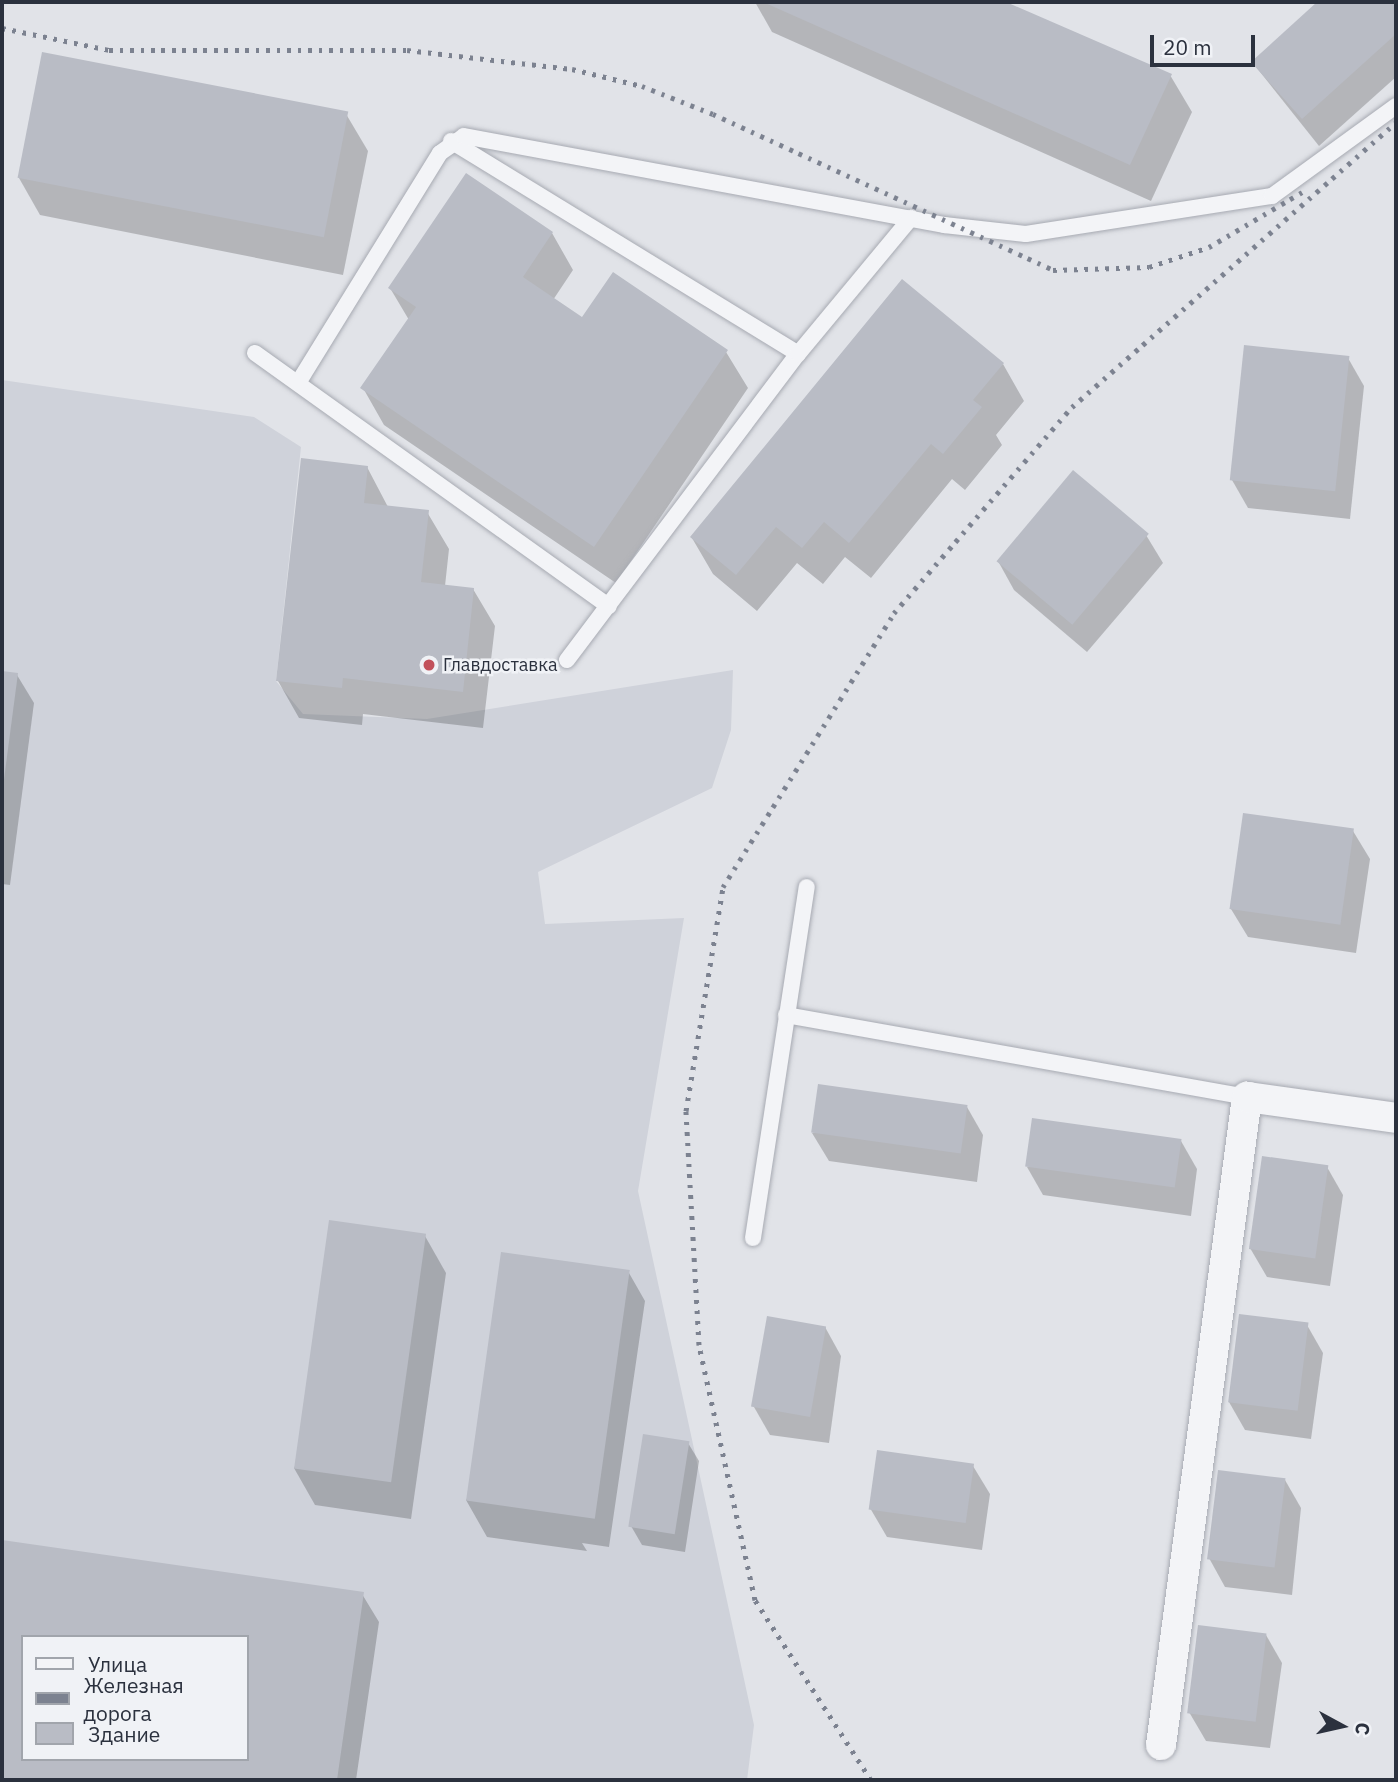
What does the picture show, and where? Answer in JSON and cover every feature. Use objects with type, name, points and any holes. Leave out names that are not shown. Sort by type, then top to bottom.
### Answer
[{"type":"street","points":[[1161,1745],[1247,1097],[1396,1118]]},
{"type":"lane","points":[[298,383],[451,141],[479,136],[911,218],[1026,234],[1254,201],[1288,186],[1396,106]]},
{"type":"lane","points":[[451,141],[797,354]]},
{"type":"lane","points":[[568,660],[797,354],[911,218]]},
{"type":"lane","points":[[255,353],[609,606]]},
{"type":"lane","points":[[753,1238],[807,887]]},
{"type":"lane","points":[[786,1015],[1247,1097]]},
{"type":"shaded area","points":[[2,380],[254,417],[301,447],[276,681],[303,714],[427,719],[733,670],[731,730],[712,788],[538,872],[545,924],[684,918],[638,1191],[754,1725],[747,1780],[2,1780]]},
{"type":"building","points":[[763,2],[1006,2],[1172,74],[1130,165]]},
{"type":"building","points":[[1317,2],[1396,2],[1396,34],[1302,119],[1251,62]]},
{"type":"building","points":[[42,52],[348,112],[324,237],[18,178]]},
{"type":"building","points":[[466,173],[553,232],[523,277],[582,317],[613,272],[728,350],[594,547],[360,388],[416,307],[388,288]]},
{"type":"building","points":[[902,279],[1004,363],[973,400],[982,407],[943,454],[931,444],[849,543],[824,522],[802,548],[776,527],[736,575],[690,537]]},
{"type":"building","points":[[1244,345],[1349,356],[1335,491],[1230,480]]},
{"type":"building","points":[[301,458],[368,466],[364,503],[429,510],[421,582],[474,588],[463,692],[343,678],[342,688],[276,681]]},
{"type":"building","points":[[1073,470],[1149,534],[1072,625],[997,561]]},
{"type":"building","points":[[2,671],[18,673],[3,787],[2,787]]},
{"type":"building","points":[[1243,813],[1354,829],[1340,925],[1230,909]]},
{"type":"building","points":[[818,1084],[968,1105],[961,1154],[811,1133]]},
{"type":"building","points":[[1032,1118],[1182,1139],[1175,1188],[1025,1167]]},
{"type":"building","points":[[1262,1156],[1328,1165],[1315,1258],[1249,1249]]},
{"type":"building","points":[[329,1220],[426,1234],[391,1482],[294,1469]]},
{"type":"building","points":[[501,1252],[630,1270],[595,1519],[466,1501]]},
{"type":"building","points":[[1239,1314],[1308,1323],[1298,1411],[1228,1402]]},
{"type":"building","points":[[767,1316],[826,1326],[810,1417],[751,1407]]},
{"type":"building","points":[[643,1434],[689,1441],[675,1534],[628,1527]]},
{"type":"building","points":[[877,1450],[974,1464],[966,1523],[869,1509]]},
{"type":"building","points":[[1218,1470],[1285,1478],[1275,1568],[1207,1559]]},
{"type":"building","points":[[2,1540],[364,1592],[337,1780],[2,1780]]},
{"type":"building","points":[[1198,1625],[1266,1633],[1256,1722],[1187,1713]]},
{"type":"railway","points":[[2,28],[109,50],[407,50],[572,69],[642,86],[713,114],[1053,270],[1149,267],[1209,247],[1304,191]]},
{"type":"railway","points":[[871,1780],[755,1600],[699,1345],[686,1111],[723,887],[894,613],[1072,407],[1396,122]]},
{"type":"place","name":"Главдоставка","points":[[429,665]]}]
